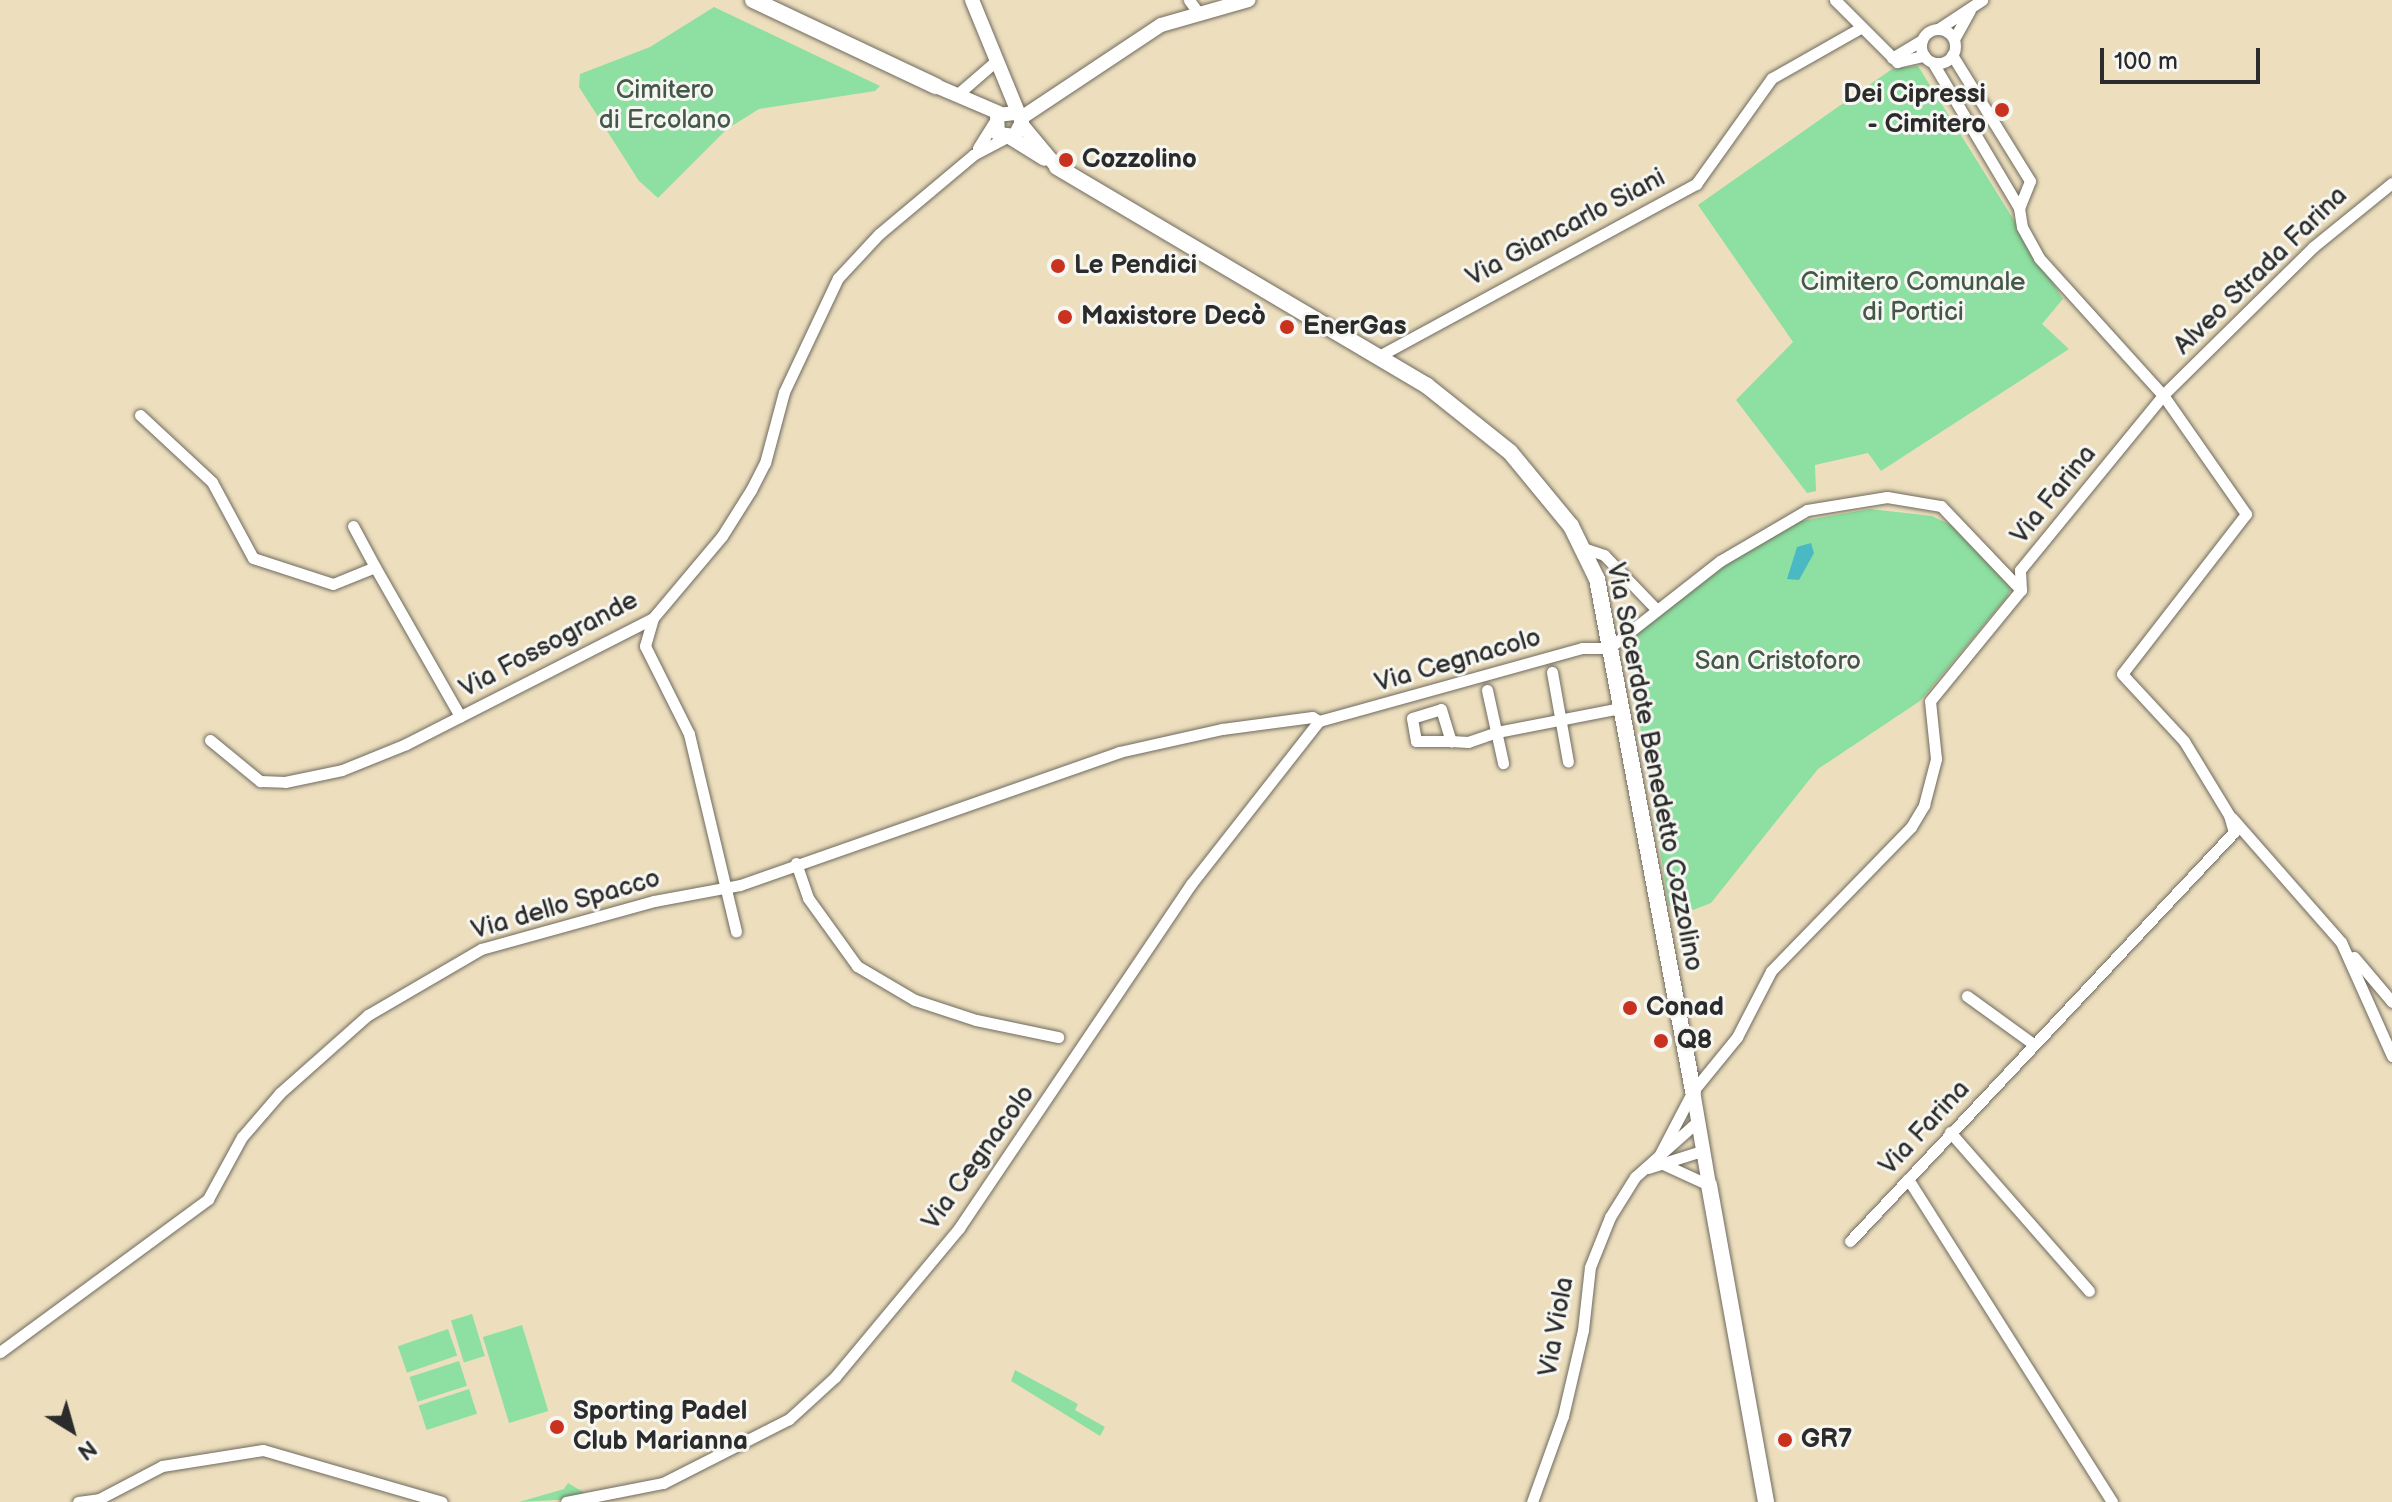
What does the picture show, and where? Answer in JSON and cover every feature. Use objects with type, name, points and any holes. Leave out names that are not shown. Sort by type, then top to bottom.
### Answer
[{"type":"main road","name":"Via Sacerdote Benedetto Cozzolino","points":[[753,0],[936,86]]},
{"type":"main road","name":"Via Sacerdote Benedetto Cozzolino","points":[[1057,167],[1426,385],[1510,452],[1586,549],[1597,579],[1693,1091]]},
{"type":"main road","name":"Via Sacerdote Benedetto Cozzolino","points":[[1709,1185],[1766,1502]]},
{"type":"street","points":[[972,0],[1001,76],[1009,117],[1008,138],[973,155]]},
{"type":"street","points":[[1189,0],[1199,14]]},
{"type":"street","points":[[973,155],[1009,117],[1161,25],[1248,0]]},
{"type":"street","points":[[1835,0],[1897,62],[1952,55]]},
{"type":"street","points":[[1892,58],[1982,0]]},
{"type":"street","points":[[1970,10],[1954,39],[1952,55],[2030,181],[2019,208]]},
{"type":"street","name":"Via Giancarlo Siani","points":[[1379,356],[1696,184],[1772,78],[1862,27]]},
{"type":"street","points":[[1938,29],[1954,39]]},
{"type":"street","points":[[1922,40],[1928,60],[2019,208],[2022,227],[2039,258],[2163,395],[2246,514],[2122,674],[2184,741],[2229,815],[2392,1002]]},
{"type":"street","points":[[959,93],[996,61]]},
{"type":"street","name":"Via Sacerdote Benedetto Cozzolino","points":[[936,86],[959,93],[1009,117],[1057,167]]},
{"type":"street","name":"Via Sacerdote Benedetto Cozzolino","points":[[936,86],[1009,117]]},
{"type":"street","name":"Via Sacerdote Benedetto Cozzolino","points":[[1009,117],[998,134],[1057,167]]},
{"type":"street","name":"Via Fossogrande","points":[[210,740],[260,781],[285,782],[366,761],[653,618],[722,536],[751,490],[765,463],[784,392],[838,278],[879,234],[973,155]]},
{"type":"street","name":"Alveo Strada Farina","points":[[2163,395],[2313,247],[2392,183]]},
{"type":"street","name":"Via Farina","points":[[1693,1091],[1737,1037],[1771,971],[1911,827],[1924,805],[1936,759],[1930,701],[2021,590],[2020,570],[2163,395]]},
{"type":"street","points":[[140,415],[212,482],[253,558],[333,584],[375,567]]},
{"type":"street","points":[[1609,648],[1720,561],[1807,510],[1887,497],[1950,512],[2021,590]]},
{"type":"street","points":[[353,526],[460,716]]},
{"type":"street","points":[[1586,549],[1604,555],[1656,609]]},
{"type":"street","points":[[653,618],[645,646],[689,734],[714,823],[724,886],[736,931]]},
{"type":"street","name":"Via Cegnacolo","points":[[571,1501],[663,1483],[789,1419],[835,1377],[959,1228],[1191,884],[1255,809],[1319,721],[1582,648],[1609,648]]},
{"type":"street","points":[[1552,672],[1568,762]]},
{"type":"street","points":[[1487,690],[1503,763]]},
{"type":"street","points":[[1451,741],[1468,742],[1497,732],[1620,708]]},
{"type":"street","name":"Via Cegnacolo","points":[[724,886],[1119,752],[1222,729],[1312,717],[1319,721]]},
{"type":"street","name":"Via Farina","points":[[1850,1241],[2032,1043],[2234,832],[2229,815]]},
{"type":"street","points":[[796,863],[808,898],[857,966],[915,1000],[976,1020],[1058,1037]]},
{"type":"street","name":"Via dello Spacco","points":[[0,1352],[208,1199],[242,1137],[280,1093],[368,1015],[481,949],[724,886]]},
{"type":"street","points":[[2341,942],[2392,1056]]},
{"type":"street","points":[[1967,996],[2032,1043]]},
{"type":"street","name":"Via Sacerdote Benedetto Cozzolino","points":[[1693,1091],[1709,1185]]},
{"type":"street","points":[[1693,1091],[1661,1159],[1709,1185]]},
{"type":"street","name":"Via Viola","points":[[1532,1502],[1563,1416],[1583,1330],[1590,1267],[1610,1217],[1644,1169],[1661,1159],[1697,1122]]},
{"type":"street","points":[[1950,1132],[2089,1291]]},
{"type":"street","name":"Via Viola","points":[[1661,1159],[1702,1151]]},
{"type":"street","points":[[1908,1179],[2112,1502]]},
{"type":"street","points":[[78,1502],[99,1499],[162,1466],[263,1450],[442,1502]]},
{"type":"green space","name":"Cimitero di Ercolano","points":[[714,7],[880,86],[875,91],[759,109],[727,129],[658,198],[639,181],[579,87],[580,74],[650,47]]},
{"type":"green space","name":"Cimitero Comunale di Portici","points":[[1918,66],[2063,299],[2042,324],[2069,349],[1881,471],[1868,453],[1815,465],[1816,491],[1807,493],[1736,400],[1793,342],[1698,205],[1892,69]]},
{"type":"green space","name":"San Cristoforo","points":[[1870,509],[1932,516],[1951,525],[2011,588],[2007,597],[1920,701],[1818,769],[1711,903],[1693,910],[1669,906],[1626,639],[1721,565],[1796,522]]},
{"type":"green space","points":[[472,1314],[485,1356],[464,1363],[451,1320]]},
{"type":"green space","points":[[522,1325],[548,1411],[509,1423],[483,1337]]},
{"type":"green space","points":[[448,1329],[457,1355],[407,1373],[398,1346]]},
{"type":"green space","points":[[459,1361],[467,1386],[418,1402],[410,1377]]},
{"type":"green space","points":[[1015,1370],[1078,1404],[1075,1410],[1105,1427],[1100,1436],[1011,1381]]},
{"type":"green space","points":[[469,1389],[477,1414],[427,1430],[419,1405]]},
{"type":"green space","points":[[568,1483],[593,1498],[519,1502],[564,1489]]},
{"type":"water","points":[[1811,543],[1814,553],[1799,580],[1787,579],[1797,547]]},
{"type":"place","name":"Dei Cipressi - Cimitero","points":[[2002,110]]},
{"type":"place","name":"Cozzolino","points":[[1066,160]]},
{"type":"place","name":"Le Pendici","points":[[1058,266]]},
{"type":"place","name":"Maxistore Decò","points":[[1065,317]]},
{"type":"place","name":"EnerGas","points":[[1287,327]]},
{"type":"place","name":"Conad","points":[[1630,1008]]},
{"type":"place","name":"Q8","points":[[1661,1041]]},
{"type":"place","name":"Sporting Padel Club Marianna","points":[[557,1427]]},
{"type":"place","name":"GR7","points":[[1785,1440]]}]
